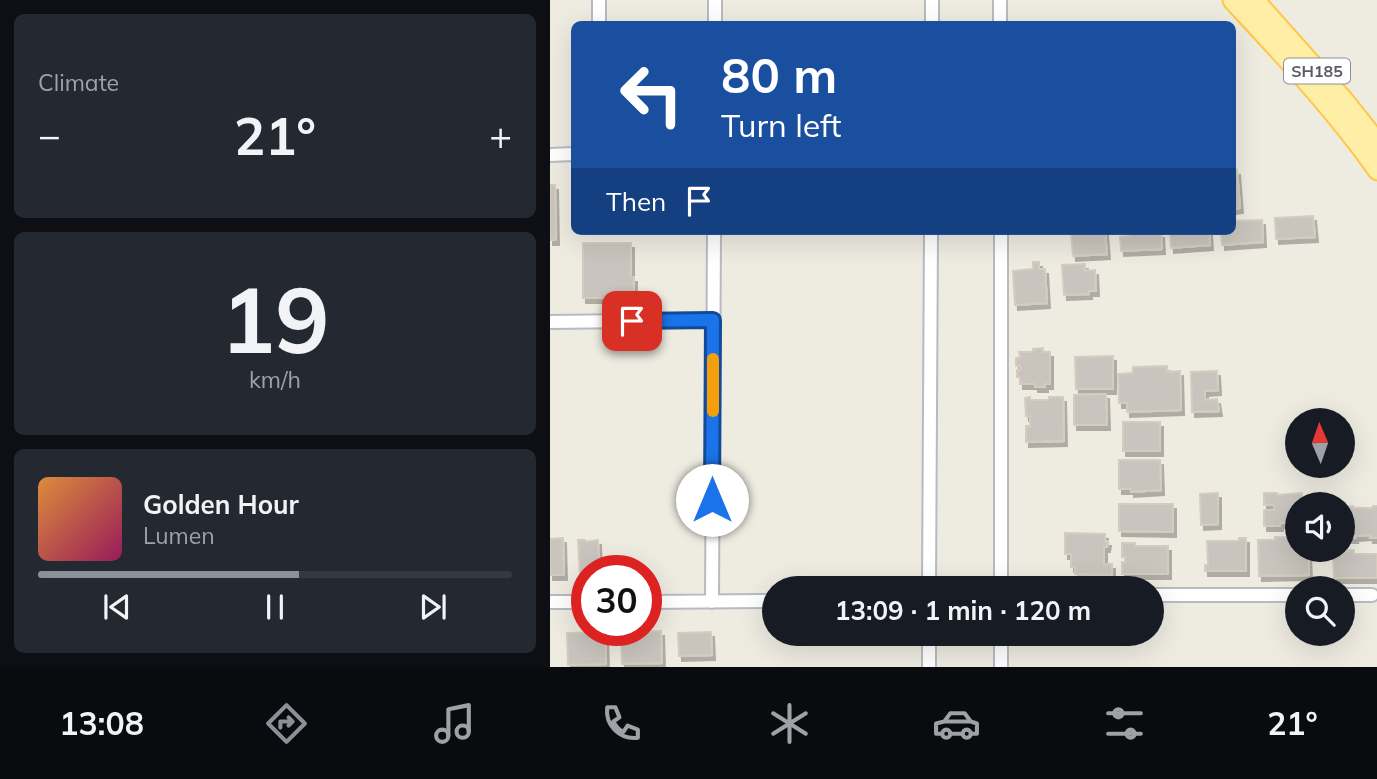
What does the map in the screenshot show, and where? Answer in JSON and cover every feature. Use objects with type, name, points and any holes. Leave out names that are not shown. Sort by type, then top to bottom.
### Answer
[{"type":"main road","points":[[1233,0],[1277,47],[1378,170]]},
{"type":"main road","name":"SH185","points":[[1254,0],[1343,100],[1378,144]]},
{"type":"street","points":[[599,0],[599,21]]},
{"type":"street","points":[[714,21],[715,0]]},
{"type":"street","points":[[932,0],[932,21]]},
{"type":"street","points":[[1000,0],[1000,21]]},
{"type":"street","points":[[550,155],[571,154]]},
{"type":"street","points":[[712,602],[714,235]]},
{"type":"street","points":[[929,576],[931,235]]},
{"type":"street","points":[[1001,235],[1001,576]]},
{"type":"street","points":[[550,322],[713,320]]},
{"type":"street","points":[[1164,595],[1285,595]]},
{"type":"street","points":[[1355,595],[1372,595]]},
{"type":"street","points":[[662,602],[762,601]]},
{"type":"street","points":[[550,602],[571,602]]},
{"type":"street","points":[[929,646],[929,667]]},
{"type":"street","points":[[1001,646],[1001,667]]},
{"type":"building","points":[[1236,170],[1240,208],[1236,208]]},
{"type":"building","points":[[550,185],[555,185],[556,240],[550,240]]},
{"type":"building","points":[[1313,216],[1315,237],[1276,239],[1275,218]]},
{"type":"building","points":[[1262,220],[1263,242],[1222,245],[1221,235],[1236,235],[1236,221]]},
{"type":"building","points":[[1071,235],[1105,235],[1107,254],[1073,256]]},
{"type":"building","points":[[1161,235],[1162,249],[1121,251],[1120,237]]},
{"type":"building","points":[[1170,235],[1209,235],[1210,245],[1171,248]]},
{"type":"building","points":[[583,243],[631,243],[634,298],[583,298]]},
{"type":"building","points":[[1033,262],[1039,262],[1039,269],[1045,269],[1047,303],[1015,305],[1013,271],[1033,269]]},
{"type":"building","points":[[1085,264],[1085,271],[1095,270],[1096,291],[1089,291],[1089,294],[1064,295],[1062,265]]},
{"type":"building","points":[[1043,348],[1043,352],[1050,352],[1050,384],[1035,387],[1035,384],[1020,384],[1017,370],[1020,370],[1020,365],[1016,366],[1016,358],[1020,358],[1019,352],[1033,352],[1033,349]]},
{"type":"building","points":[[1113,356],[1113,389],[1076,389],[1075,357]]},
{"type":"building","points":[[1167,366],[1167,372],[1180,371],[1181,410],[1127,412],[1127,403],[1119,403],[1118,374],[1133,373],[1133,367]]},
{"type":"building","points":[[1217,371],[1218,390],[1205,391],[1205,400],[1217,399],[1219,411],[1192,412],[1191,372]]},
{"type":"building","points":[[1106,394],[1107,425],[1074,425],[1074,395]]},
{"type":"building","points":[[1030,397],[1030,400],[1049,400],[1049,397],[1063,397],[1064,441],[1026,442],[1026,426],[1030,426],[1030,416],[1026,416],[1025,398]]},
{"type":"building","points":[[1123,422],[1160,422],[1160,451],[1123,451]]},
{"type":"building","points":[[1119,460],[1160,460],[1161,490],[1131,492],[1131,489],[1119,489]]},
{"type":"building","points":[[1218,493],[1218,524],[1201,525],[1200,494]]},
{"type":"building","points":[[1264,493],[1285,494],[1285,523],[1280,523],[1280,526],[1264,526],[1264,510],[1274,510],[1274,505],[1264,505]]},
{"type":"building","points":[[1119,504],[1173,504],[1173,532],[1119,531]]},
{"type":"building","points":[[1378,506],[1378,538],[1370,538],[1371,535],[1355,536],[1355,508]]},
{"type":"building","points":[[1065,533],[1105,534],[1105,541],[1108,541],[1107,547],[1104,547],[1104,564],[1112,564],[1112,575],[1075,574],[1075,567],[1071,567],[1071,554],[1065,554]]},
{"type":"building","points":[[1275,537],[1285,537],[1285,562],[1308,562],[1309,575],[1259,576],[1258,540],[1275,540]]},
{"type":"building","points":[[563,538],[564,575],[550,575],[550,539]]},
{"type":"building","points":[[1239,538],[1246,538],[1246,571],[1205,571],[1205,565],[1208,565],[1207,541],[1239,541]]},
{"type":"building","points":[[578,540],[598,540],[598,555],[579,555]]},
{"type":"building","points":[[1122,543],[1135,543],[1135,546],[1168,546],[1168,574],[1122,574],[1125,557],[1122,557]]},
{"type":"building","points":[[1355,554],[1377,554],[1377,578],[1334,576],[1333,562],[1355,562]]},
{"type":"building","points":[[711,632],[712,655],[679,656],[678,633]]},
{"type":"building","points":[[567,633],[571,633],[571,646],[605,646],[606,664],[568,665]]},
{"type":"building","points":[[621,646],[661,646],[662,663],[622,664]]},
{"type":"slow traffic","points":[[713,359],[713,411]]},
{"type":"route","points":[[632,321],[713,320],[712,500]]}]
